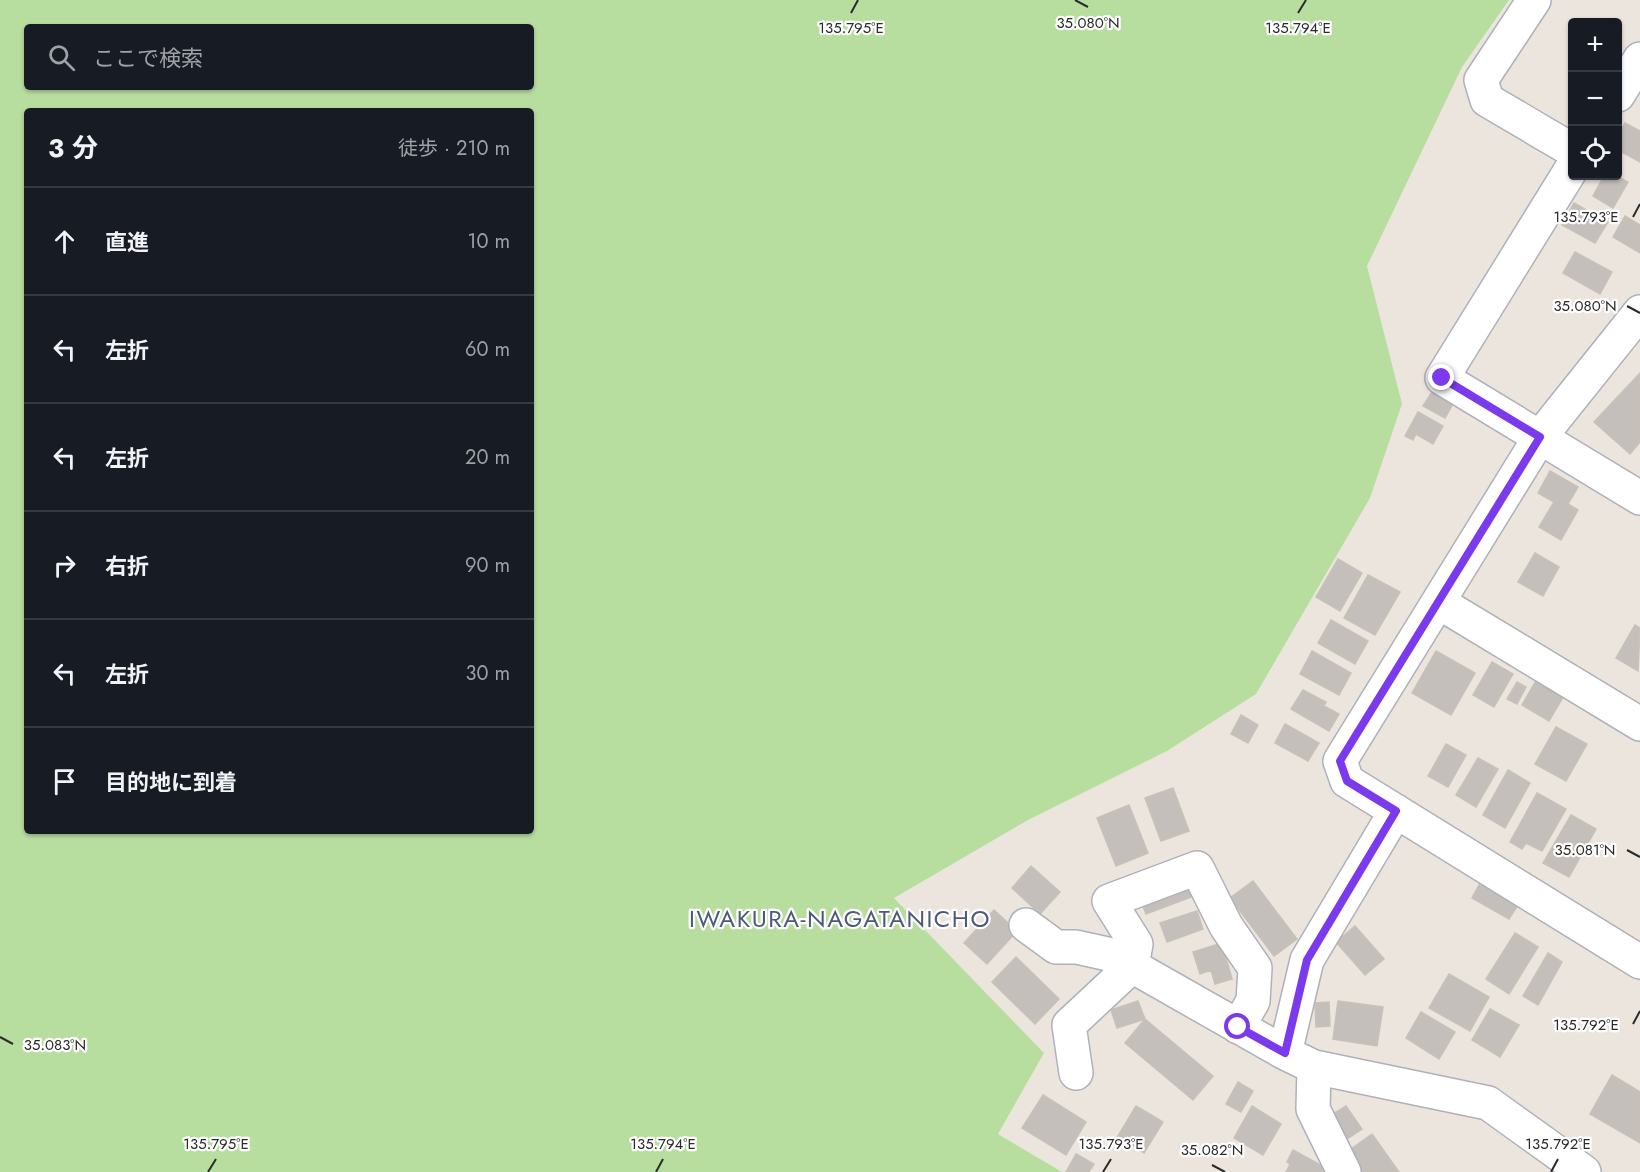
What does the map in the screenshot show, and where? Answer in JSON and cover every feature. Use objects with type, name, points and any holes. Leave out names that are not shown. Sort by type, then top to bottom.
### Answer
[{"type":"street","points":[[1534,0],[1481,80],[1487,100],[1568,148]]},
{"type":"street","points":[[1622,87],[1640,59]]},
{"type":"street","points":[[1568,174],[1442,378],[1640,498]]},
{"type":"street","points":[[1640,312],[1540,437],[1440,603],[1340,761],[1347,781],[1640,962]]},
{"type":"street","points":[[1440,603],[1640,724]]},
{"type":"street","points":[[1285,1053],[1307,960],[1396,811]]},
{"type":"street","points":[[1076,1073],[1069,1025],[1132,966],[1136,944],[1109,901],[1197,868],[1226,926],[1255,968],[1253,1001],[1238,1027]]},
{"type":"street","points":[[1026,925],[1056,947],[1076,947],[1108,954],[1314,1067],[1488,1103],[1584,1172]]},
{"type":"street","points":[[1314,1067],[1313,1109],[1344,1172]]},
{"type":"green space","points":[[0,0],[1509,0],[1462,67],[1367,266],[1402,404],[1370,498],[1256,694],[1167,751],[1028,820],[894,898],[1044,1053],[998,1134],[1062,1172],[0,1172]]},
{"type":"building","points":[[1625,123],[1640,131],[1640,162],[1622,152],[1622,129]]},
{"type":"building","points":[[1622,179],[1628,182],[1613,208],[1593,196],[1602,180]]},
{"type":"building","points":[[1574,203],[1608,222],[1595,243],[1562,225]]},
{"type":"building","points":[[1625,216],[1640,225],[1640,253],[1613,237]]},
{"type":"building","points":[[1575,252],[1612,272],[1600,294],[1563,273]]},
{"type":"building","points":[[1640,373],[1640,442],[1630,454],[1594,422]]},
{"type":"building","points":[[1432,392],[1453,404],[1445,418],[1423,406]]},
{"type":"building","points":[[1418,412],[1443,426],[1433,444],[1416,434],[1413,440],[1405,436]]},
{"type":"building","points":[[1550,471],[1578,487],[1568,504],[1578,510],[1561,540],[1539,527],[1554,502],[1538,493]]},
{"type":"building","points":[[1535,553],[1559,567],[1543,596],[1518,582]]},
{"type":"building","points":[[1338,559],[1362,573],[1340,611],[1316,597]]},
{"type":"building","points":[[1368,575],[1400,592],[1375,635],[1344,618]]},
{"type":"building","points":[[1331,620],[1368,641],[1355,664],[1318,643]]},
{"type":"building","points":[[1635,625],[1640,628],[1638,671],[1616,658]]},
{"type":"building","points":[[1312,651],[1351,673],[1339,695],[1300,674]]},
{"type":"building","points":[[1436,651],[1475,673],[1451,715],[1412,693]]},
{"type":"building","points":[[1492,662],[1513,674],[1494,707],[1473,695]]},
{"type":"building","points":[[1537,679],[1565,694],[1549,721],[1522,705]]},
{"type":"building","points":[[1517,682],[1526,687],[1517,704],[1507,699]]},
{"type":"building","points":[[1303,690],[1326,702],[1324,706],[1339,714],[1329,731],[1291,709]]},
{"type":"building","points":[[1241,715],[1258,725],[1248,743],[1231,734]]},
{"type":"building","points":[[1285,724],[1319,743],[1308,761],[1275,743]]},
{"type":"building","points":[[1556,727],[1587,744],[1566,781],[1535,764]]},
{"type":"building","points":[[1446,744],[1466,755],[1448,787],[1428,776]]},
{"type":"building","points":[[1478,758],[1498,769],[1476,807],[1456,795]]},
{"type":"building","points":[[1508,770],[1530,783],[1505,828],[1483,815]]},
{"type":"building","points":[[1173,788],[1189,831],[1161,841],[1145,798]]},
{"type":"building","points":[[1537,793],[1566,809],[1542,851],[1526,843],[1522,849],[1510,842]]},
{"type":"building","points":[[1129,805],[1148,853],[1116,866],[1097,818]]},
{"type":"building","points":[[1571,815],[1596,829],[1569,877],[1543,863]]},
{"type":"building","points":[[1031,866],[1060,892],[1040,914],[1012,888]]},
{"type":"building","points":[[1183,875],[1191,897],[1146,914],[1138,892]]},
{"type":"building","points":[[1253,881],[1297,939],[1274,956],[1230,898]]},
{"type":"building","points":[[1480,883],[1518,905],[1509,919],[1472,898]]},
{"type":"building","points":[[994,910],[1017,931],[987,964],[964,943]]},
{"type":"building","points":[[1197,911],[1203,929],[1167,942],[1160,923]]},
{"type":"building","points":[[1355,926],[1384,959],[1365,975],[1336,942]]},
{"type":"building","points":[[1515,933],[1538,947],[1509,994],[1486,979]]},
{"type":"building","points":[[1222,943],[1232,979],[1215,984],[1211,970],[1200,974],[1193,952]]},
{"type":"building","points":[[1548,953],[1562,962],[1538,1005],[1523,996]]},
{"type":"building","points":[[1016,957],[1059,999],[1035,1024],[992,982]]},
{"type":"building","points":[[1449,974],[1489,997],[1470,1031],[1429,1008]]},
{"type":"building","points":[[1138,1001],[1145,1019],[1117,1028],[1111,1010]]},
{"type":"building","points":[[1338,1001],[1383,1007],[1377,1046],[1333,1039]]},
{"type":"building","points":[[1329,1002],[1330,1026],[1316,1027],[1315,1003]]},
{"type":"building","points":[[1490,1009],[1519,1025],[1500,1057],[1472,1040]]},
{"type":"building","points":[[1421,1012],[1455,1032],[1439,1059],[1406,1038]]},
{"type":"building","points":[[1145,1019],[1213,1076],[1193,1100],[1125,1043]]},
{"type":"building","points":[[1612,1075],[1640,1092],[1640,1143],[1590,1114]]},
{"type":"building","points":[[1238,1082],[1253,1091],[1241,1112],[1226,1104]]},
{"type":"building","points":[[1043,1095],[1086,1122],[1066,1155],[1022,1128]]},
{"type":"building","points":[[1136,1106],[1163,1122],[1144,1153],[1118,1136]]},
{"type":"building","points":[[1252,1106],[1281,1124],[1263,1155],[1234,1138]]},
{"type":"building","points":[[1346,1106],[1362,1129],[1344,1141],[1328,1117]]},
{"type":"building","points":[[1372,1134],[1399,1172],[1361,1172],[1347,1152]]},
{"type":"building","points":[[1293,1150],[1326,1168],[1324,1172],[1286,1172],[1290,1164],[1287,1162]]},
{"type":"building","points":[[1076,1154],[1094,1164],[1089,1172],[1066,1172]]},
{"type":"district","name":"IWAKURA-NAGATANICHO","points":[[840,919]]},
{"type":"route","points":[[1238,1027],[1285,1053],[1307,960],[1396,811],[1347,781],[1340,761],[1440,603],[1540,437],[1442,378]]}]
